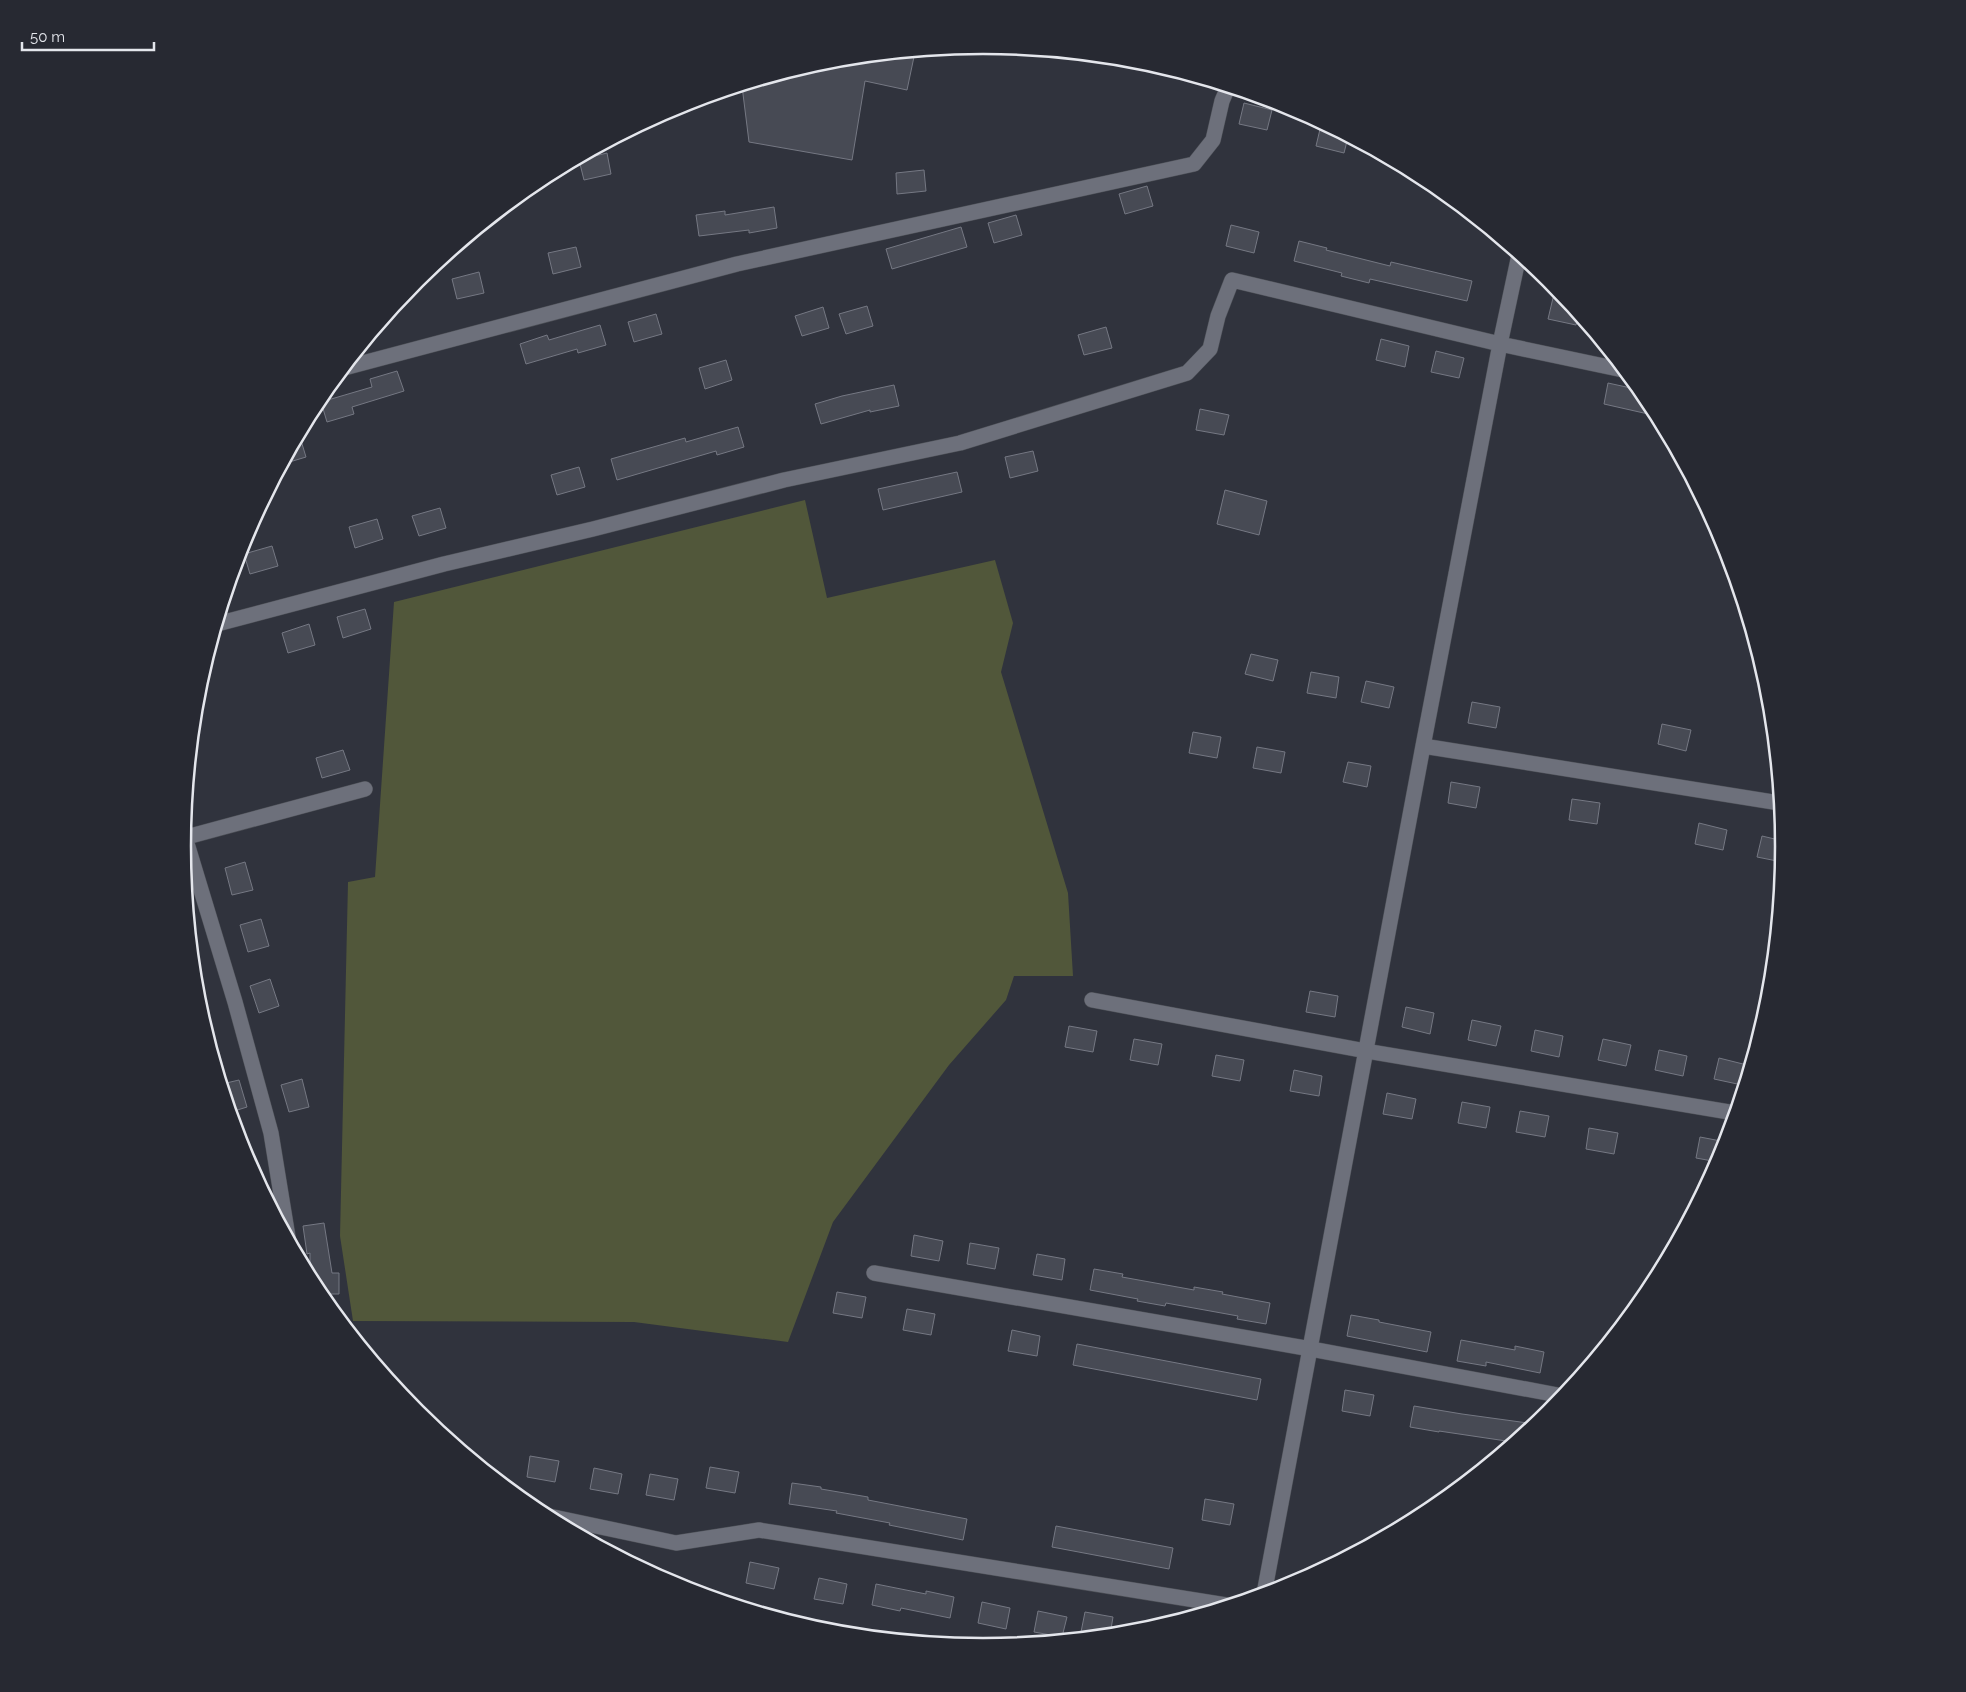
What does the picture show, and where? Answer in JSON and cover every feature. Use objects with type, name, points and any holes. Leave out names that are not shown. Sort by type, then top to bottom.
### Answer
[{"type":"street","points":[[353,366],[737,264],[1194,164],[1213,140],[1226,92]]},
{"type":"street","points":[[1266,1586],[1422,746],[1518,262]]},
{"type":"street","points":[[224,622],[444,564],[593,529],[784,480],[960,443],[1187,373],[1210,349],[1218,316],[1232,280],[1500,344],[1615,368]]},
{"type":"street","points":[[1422,746],[1774,802]]},
{"type":"street","points":[[191,836],[365,789]]},
{"type":"street","points":[[191,861],[235,1002],[271,1133],[285,1220]]},
{"type":"street","points":[[1092,1000],[1366,1051],[1729,1112]]},
{"type":"street","points":[[874,1272],[1311,1349],[1554,1394]]},
{"type":"street","points":[[567,1520],[676,1543],[760,1530],[1214,1603]]},
{"type":"green space","points":[[805,500],[827,598],[995,560],[1013,623],[1001,672],[1068,893],[1073,976],[1014,976],[1006,1000],[949,1065],[833,1222],[788,1342],[634,1322],[353,1321],[340,1236],[348,882],[375,877],[394,602]]},
{"type":"building","points":[[914,57],[907,90],[865,81],[852,160],[749,142],[743,92],[828,69]]},
{"type":"building","points":[[1244,103],[1272,110],[1267,130],[1239,124]]},
{"type":"building","points":[[1320,129],[1347,142],[1344,153],[1316,146]]},
{"type":"building","points":[[607,153],[611,174],[584,180],[580,164],[594,156]]},
{"type":"building","points":[[924,170],[926,191],[897,194],[896,173]]},
{"type":"building","points":[[1147,186],[1153,206],[1125,214],[1119,194]]},
{"type":"building","points":[[774,207],[777,228],[749,233],[749,230],[699,236],[696,215],[725,211],[725,215]]},
{"type":"building","points":[[1016,215],[1022,235],[994,243],[988,223]]},
{"type":"building","points":[[1231,225],[1259,232],[1254,253],[1226,246]]},
{"type":"building","points":[[961,227],[967,247],[892,269],[886,249]]},
{"type":"building","points":[[1299,241],[1327,248],[1326,250],[1390,266],[1391,262],[1472,281],[1467,301],[1370,279],[1369,283],[1341,276],[1342,273],[1294,261]]},
{"type":"building","points":[[576,247],[581,267],[553,274],[548,253]]},
{"type":"building","points":[[479,272],[484,293],[457,299],[452,279]]},
{"type":"building","points":[[1553,298],[1577,322],[1576,325],[1548,319]]},
{"type":"building","points":[[867,306],[873,326],[846,334],[839,314]]},
{"type":"building","points":[[823,307],[829,328],[802,336],[795,316]]},
{"type":"building","points":[[656,314],[662,334],[634,342],[628,322]]},
{"type":"building","points":[[600,325],[606,345],[578,353],[577,349],[526,364],[520,344],[547,335],[549,340]]},
{"type":"building","points":[[1106,327],[1112,348],[1084,355],[1078,335]]},
{"type":"building","points":[[1381,339],[1409,346],[1405,367],[1376,360]]},
{"type":"building","points":[[1436,351],[1464,358],[1459,378],[1431,372]]},
{"type":"building","points":[[726,360],[732,380],[705,389],[699,368]]},
{"type":"building","points":[[397,371],[404,391],[352,407],[354,414],[327,422],[323,408],[328,400],[372,387],[370,379]]},
{"type":"building","points":[[1608,383],[1629,388],[1647,414],[1604,404]]},
{"type":"building","points":[[894,385],[899,406],[870,412],[870,410],[821,424],[815,404]]},
{"type":"building","points":[[1200,409],[1229,415],[1224,435],[1196,430]]},
{"type":"building","points":[[738,427],[744,447],[717,455],[716,451],[617,480],[611,459],[685,438],[686,442]]},
{"type":"building","points":[[302,443],[306,457],[291,462]]},
{"type":"building","points":[[1033,451],[1038,471],[1010,478],[1005,457]]},
{"type":"building","points":[[579,467],[585,487],[557,495],[551,475]]},
{"type":"building","points":[[957,472],[962,492],[883,510],[878,489]]},
{"type":"building","points":[[1225,490],[1267,501],[1259,535],[1217,524]]},
{"type":"building","points":[[440,508],[446,528],[419,536],[412,516]]},
{"type":"building","points":[[377,519],[383,539],[355,548],[349,527]]},
{"type":"building","points":[[272,546],[278,566],[250,574],[245,558],[247,553]]},
{"type":"building","points":[[365,609],[371,629],[343,638],[337,617]]},
{"type":"building","points":[[309,624],[315,645],[288,653],[282,633]]},
{"type":"building","points":[[1251,654],[1278,660],[1273,681],[1245,674]]},
{"type":"building","points":[[1311,672],[1339,677],[1336,698],[1307,693]]},
{"type":"building","points":[[1366,681],[1394,687],[1389,708],[1361,702]]},
{"type":"building","points":[[1472,702],[1500,707],[1496,728],[1468,723]]},
{"type":"building","points":[[1662,724],[1691,730],[1686,751],[1658,744]]},
{"type":"building","points":[[1193,732],[1221,737],[1217,758],[1189,753]]},
{"type":"building","points":[[1257,747],[1285,752],[1281,773],[1253,768]]},
{"type":"building","points":[[343,750],[350,770],[322,778],[316,758]]},
{"type":"building","points":[[1348,762],[1371,766],[1367,787],[1343,782]]},
{"type":"building","points":[[1451,782],[1480,787],[1476,808],[1448,803]]},
{"type":"building","points":[[1572,799],[1600,803],[1597,824],[1569,820]]},
{"type":"building","points":[[1699,823],[1727,830],[1723,850],[1695,844]]},
{"type":"building","points":[[1762,836],[1775,839],[1775,861],[1757,857]]},
{"type":"building","points":[[245,862],[253,890],[232,895],[225,868]]},
{"type":"building","points":[[261,919],[269,946],[248,952],[240,925]]},
{"type":"building","points":[[270,979],[279,1006],[259,1013],[250,986]]},
{"type":"building","points":[[1310,991],[1338,996],[1335,1017],[1306,1012]]},
{"type":"building","points":[[1406,1007],[1434,1013],[1430,1034],[1402,1027]]},
{"type":"building","points":[[1472,1020],[1501,1026],[1496,1046],[1468,1040]]},
{"type":"building","points":[[1069,1026],[1097,1031],[1093,1052],[1065,1047]]},
{"type":"building","points":[[1535,1030],[1563,1036],[1559,1057],[1531,1051]]},
{"type":"building","points":[[1134,1039],[1162,1044],[1158,1065],[1130,1060]]},
{"type":"building","points":[[1603,1039],[1631,1045],[1626,1066],[1598,1060]]},
{"type":"building","points":[[1659,1050],[1687,1056],[1683,1076],[1655,1070]]},
{"type":"building","points":[[1216,1055],[1244,1060],[1240,1081],[1212,1076]]},
{"type":"building","points":[[1719,1058],[1744,1064],[1738,1084],[1714,1079]]},
{"type":"building","points":[[1294,1070],[1322,1076],[1319,1096],[1290,1091]]},
{"type":"building","points":[[302,1079],[309,1107],[289,1112],[281,1085]]},
{"type":"building","points":[[239,1080],[247,1107],[236,1110],[228,1083]]},
{"type":"building","points":[[1387,1093],[1416,1099],[1412,1119],[1383,1114]]},
{"type":"building","points":[[1462,1102],[1490,1107],[1486,1128],[1458,1123]]},
{"type":"building","points":[[1520,1111],[1549,1116],[1545,1137],[1516,1132]]},
{"type":"building","points":[[1589,1128],[1618,1133],[1614,1154],[1586,1149]]},
{"type":"building","points":[[1700,1137],[1718,1140],[1710,1161],[1696,1158]]},
{"type":"building","points":[[324,1223],[332,1273],[339,1273],[339,1294],[330,1294],[310,1263],[310,1253],[307,1254],[303,1226]]},
{"type":"building","points":[[914,1235],[943,1241],[939,1261],[911,1256]]},
{"type":"building","points":[[970,1243],[999,1248],[995,1269],[967,1264]]},
{"type":"building","points":[[1037,1254],[1065,1259],[1062,1280],[1033,1275]]},
{"type":"building","points":[[1094,1269],[1123,1274],[1122,1277],[1194,1290],[1194,1287],[1223,1292],[1222,1294],[1270,1303],[1266,1324],[1237,1319],[1238,1316],[1166,1303],[1165,1306],[1090,1290]]},
{"type":"building","points":[[837,1292],[866,1297],[862,1318],[833,1313]]},
{"type":"building","points":[[907,1309],[935,1314],[931,1335],[903,1330]]},
{"type":"building","points":[[1351,1315],[1431,1332],[1427,1352],[1347,1336]]},
{"type":"building","points":[[1012,1330],[1040,1336],[1037,1356],[1008,1351]]},
{"type":"building","points":[[1461,1340],[1515,1350],[1515,1346],[1544,1352],[1540,1373],[1486,1362],[1486,1366],[1457,1361]]},
{"type":"building","points":[[1077,1344],[1261,1379],[1257,1400],[1073,1365]]},
{"type":"building","points":[[1345,1390],[1374,1395],[1370,1416],[1342,1411]]},
{"type":"building","points":[[1414,1406],[1525,1423],[1506,1441],[1410,1427]]},
{"type":"building","points":[[530,1456],[559,1461],[555,1482],[527,1477]]},
{"type":"building","points":[[710,1467],[739,1472],[735,1493],[706,1488]]},
{"type":"building","points":[[594,1468],[622,1474],[618,1494],[590,1489]]},
{"type":"building","points":[[650,1474],[678,1479],[674,1500],[646,1495]]},
{"type":"building","points":[[792,1483],[821,1487],[821,1489],[868,1497],[868,1500],[967,1519],[963,1540],[836,1513],[837,1511],[789,1504]]},
{"type":"building","points":[[1205,1499],[1234,1504],[1230,1525],[1202,1520]]},
{"type":"building","points":[[1056,1526],[1173,1548],[1169,1569],[1052,1547]]},
{"type":"building","points":[[750,1562],[779,1568],[774,1589],[746,1583]]},
{"type":"building","points":[[819,1578],[847,1584],[843,1604],[814,1599]]},
{"type":"building","points":[[876,1584],[926,1594],[926,1591],[954,1597],[950,1618],[901,1608],[900,1611],[872,1605]]},
{"type":"building","points":[[982,1602],[1010,1608],[1006,1629],[978,1623]]},
{"type":"building","points":[[1038,1611],[1067,1617],[1063,1634],[1051,1635],[1034,1632]]},
{"type":"building","points":[[1085,1612],[1113,1617],[1111,1627],[1081,1632]]}]
